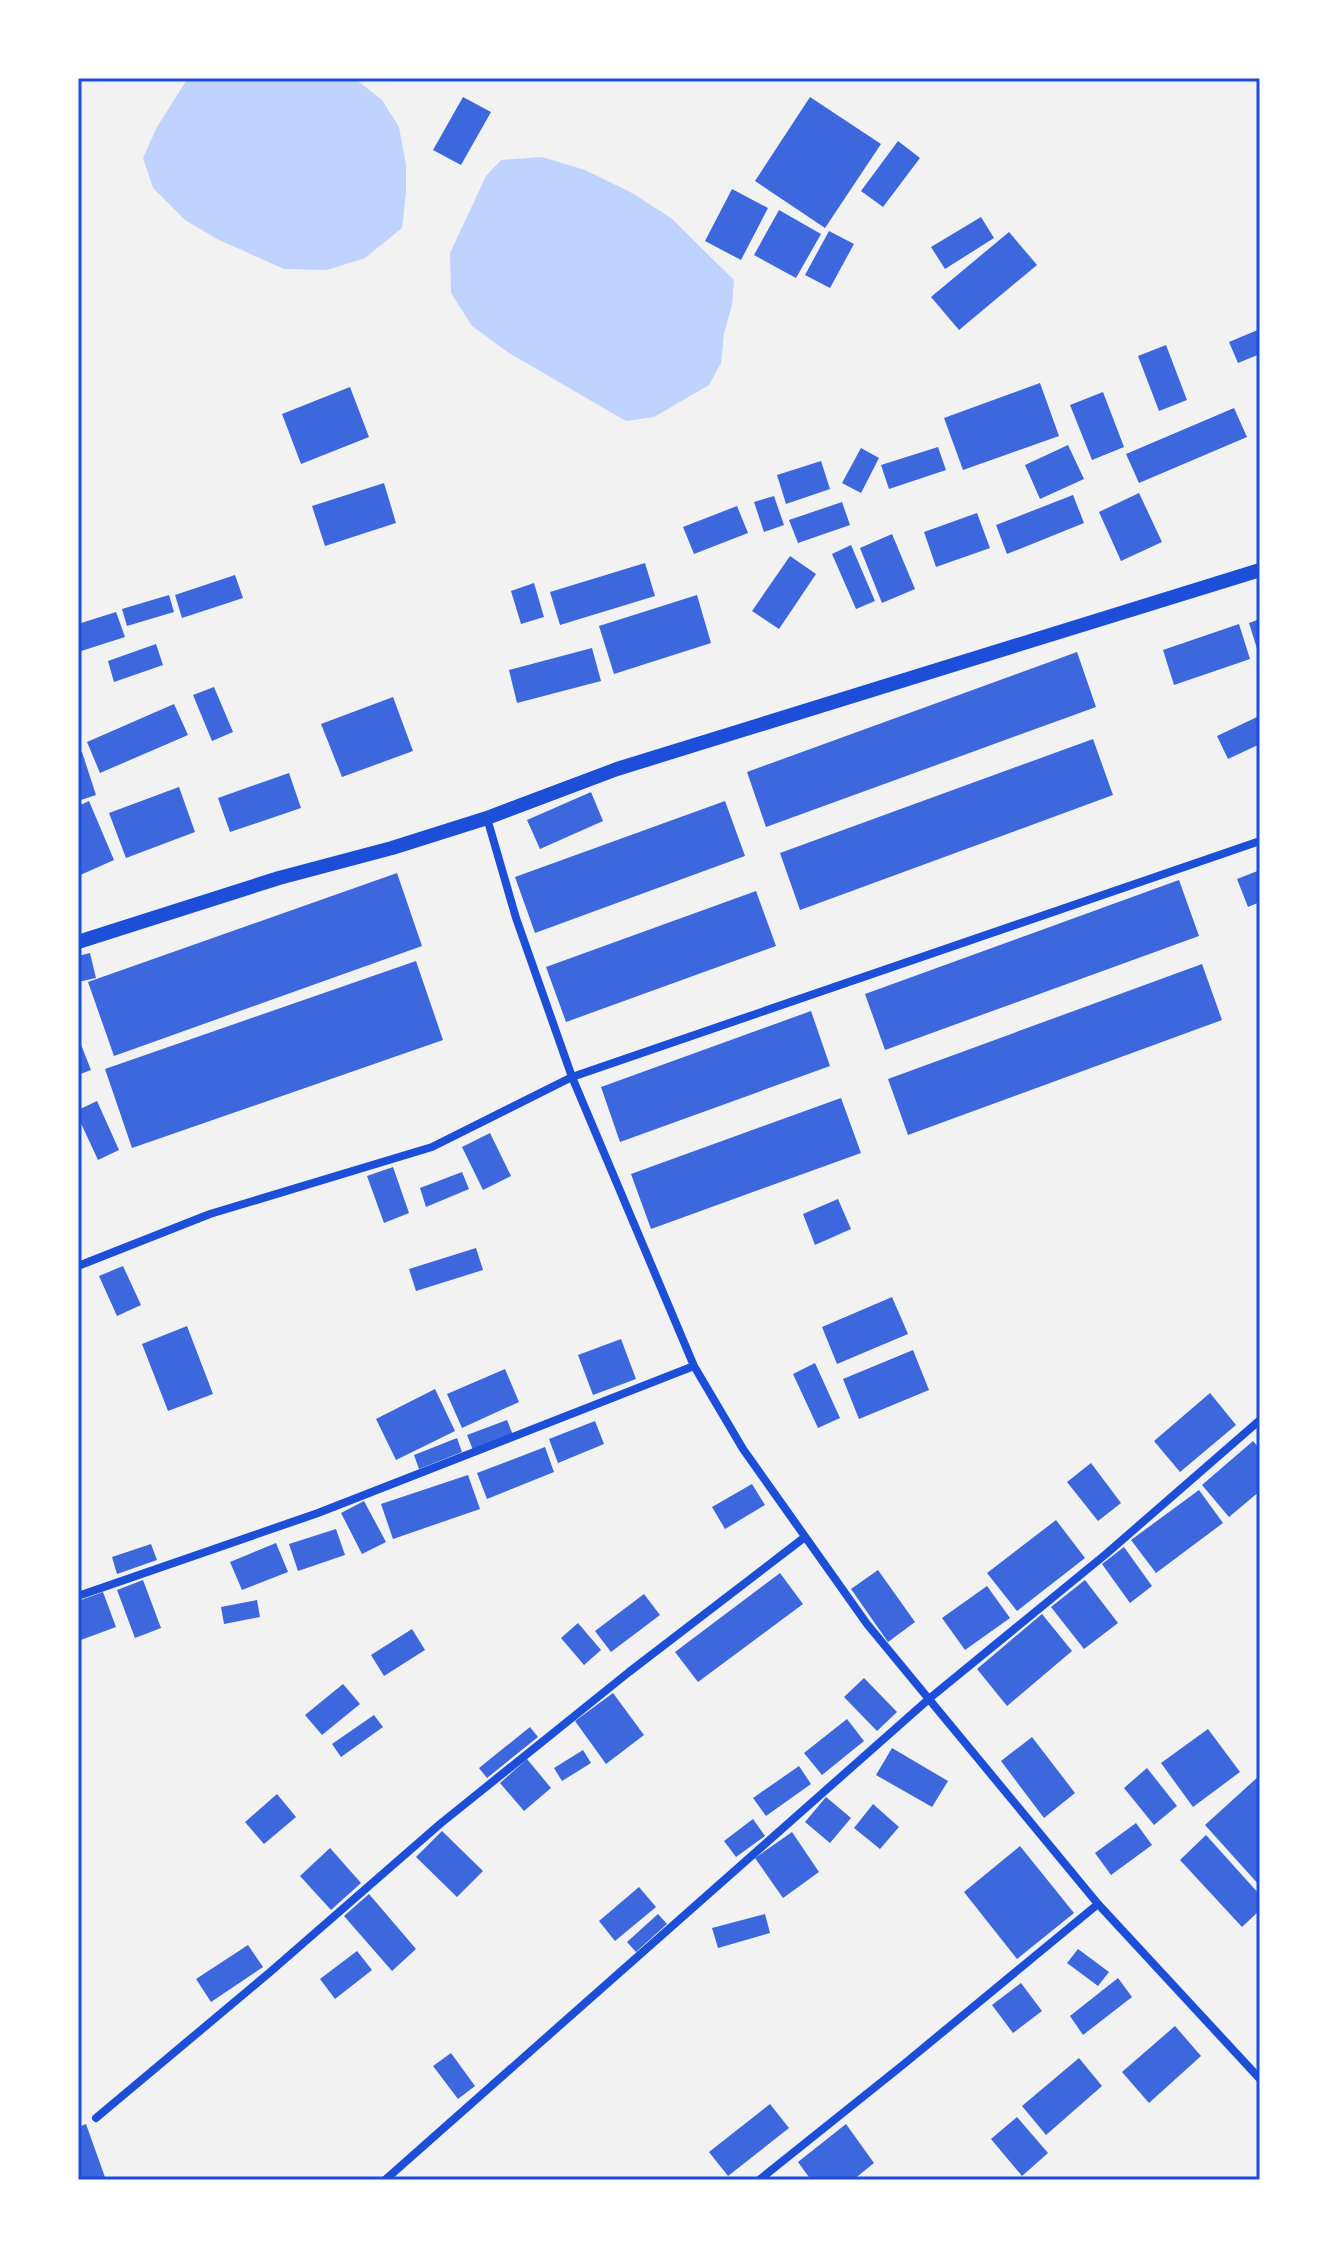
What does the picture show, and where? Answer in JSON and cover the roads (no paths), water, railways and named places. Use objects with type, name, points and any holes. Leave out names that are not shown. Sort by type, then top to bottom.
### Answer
[{"type":"street","points":[[78,942],[279,878],[392,848],[487,818],[617,769],[1260,570]]},
{"type":"street","points":[[487,818],[516,918],[572,1077],[694,1366],[743,1449],[867,1624],[1098,1904],[1260,2079]]},
{"type":"street","points":[[78,1266],[210,1214],[432,1147],[572,1077],[1260,841]]},
{"type":"street","points":[[78,1596],[318,1513],[694,1366]]},
{"type":"street","points":[[385,2180],[930,1698],[1106,1554],[1260,1420]]},
{"type":"street","points":[[96,2118],[440,1824],[629,1672],[805,1537]]},
{"type":"street","points":[[759,2180],[1098,1904]]},
{"type":"water","points":[[188,78],[354,78],[382,100],[399,127],[406,165],[402,228],[365,258],[327,270],[284,269],[217,239],[185,220],[153,188],[143,158],[157,127]]},
{"type":"water","points":[[542,157],[585,170],[632,193],[671,218],[734,280],[721,363],[709,385],[654,417],[626,421],[509,353],[472,326],[451,293],[450,253],[486,176],[501,160]]}]
